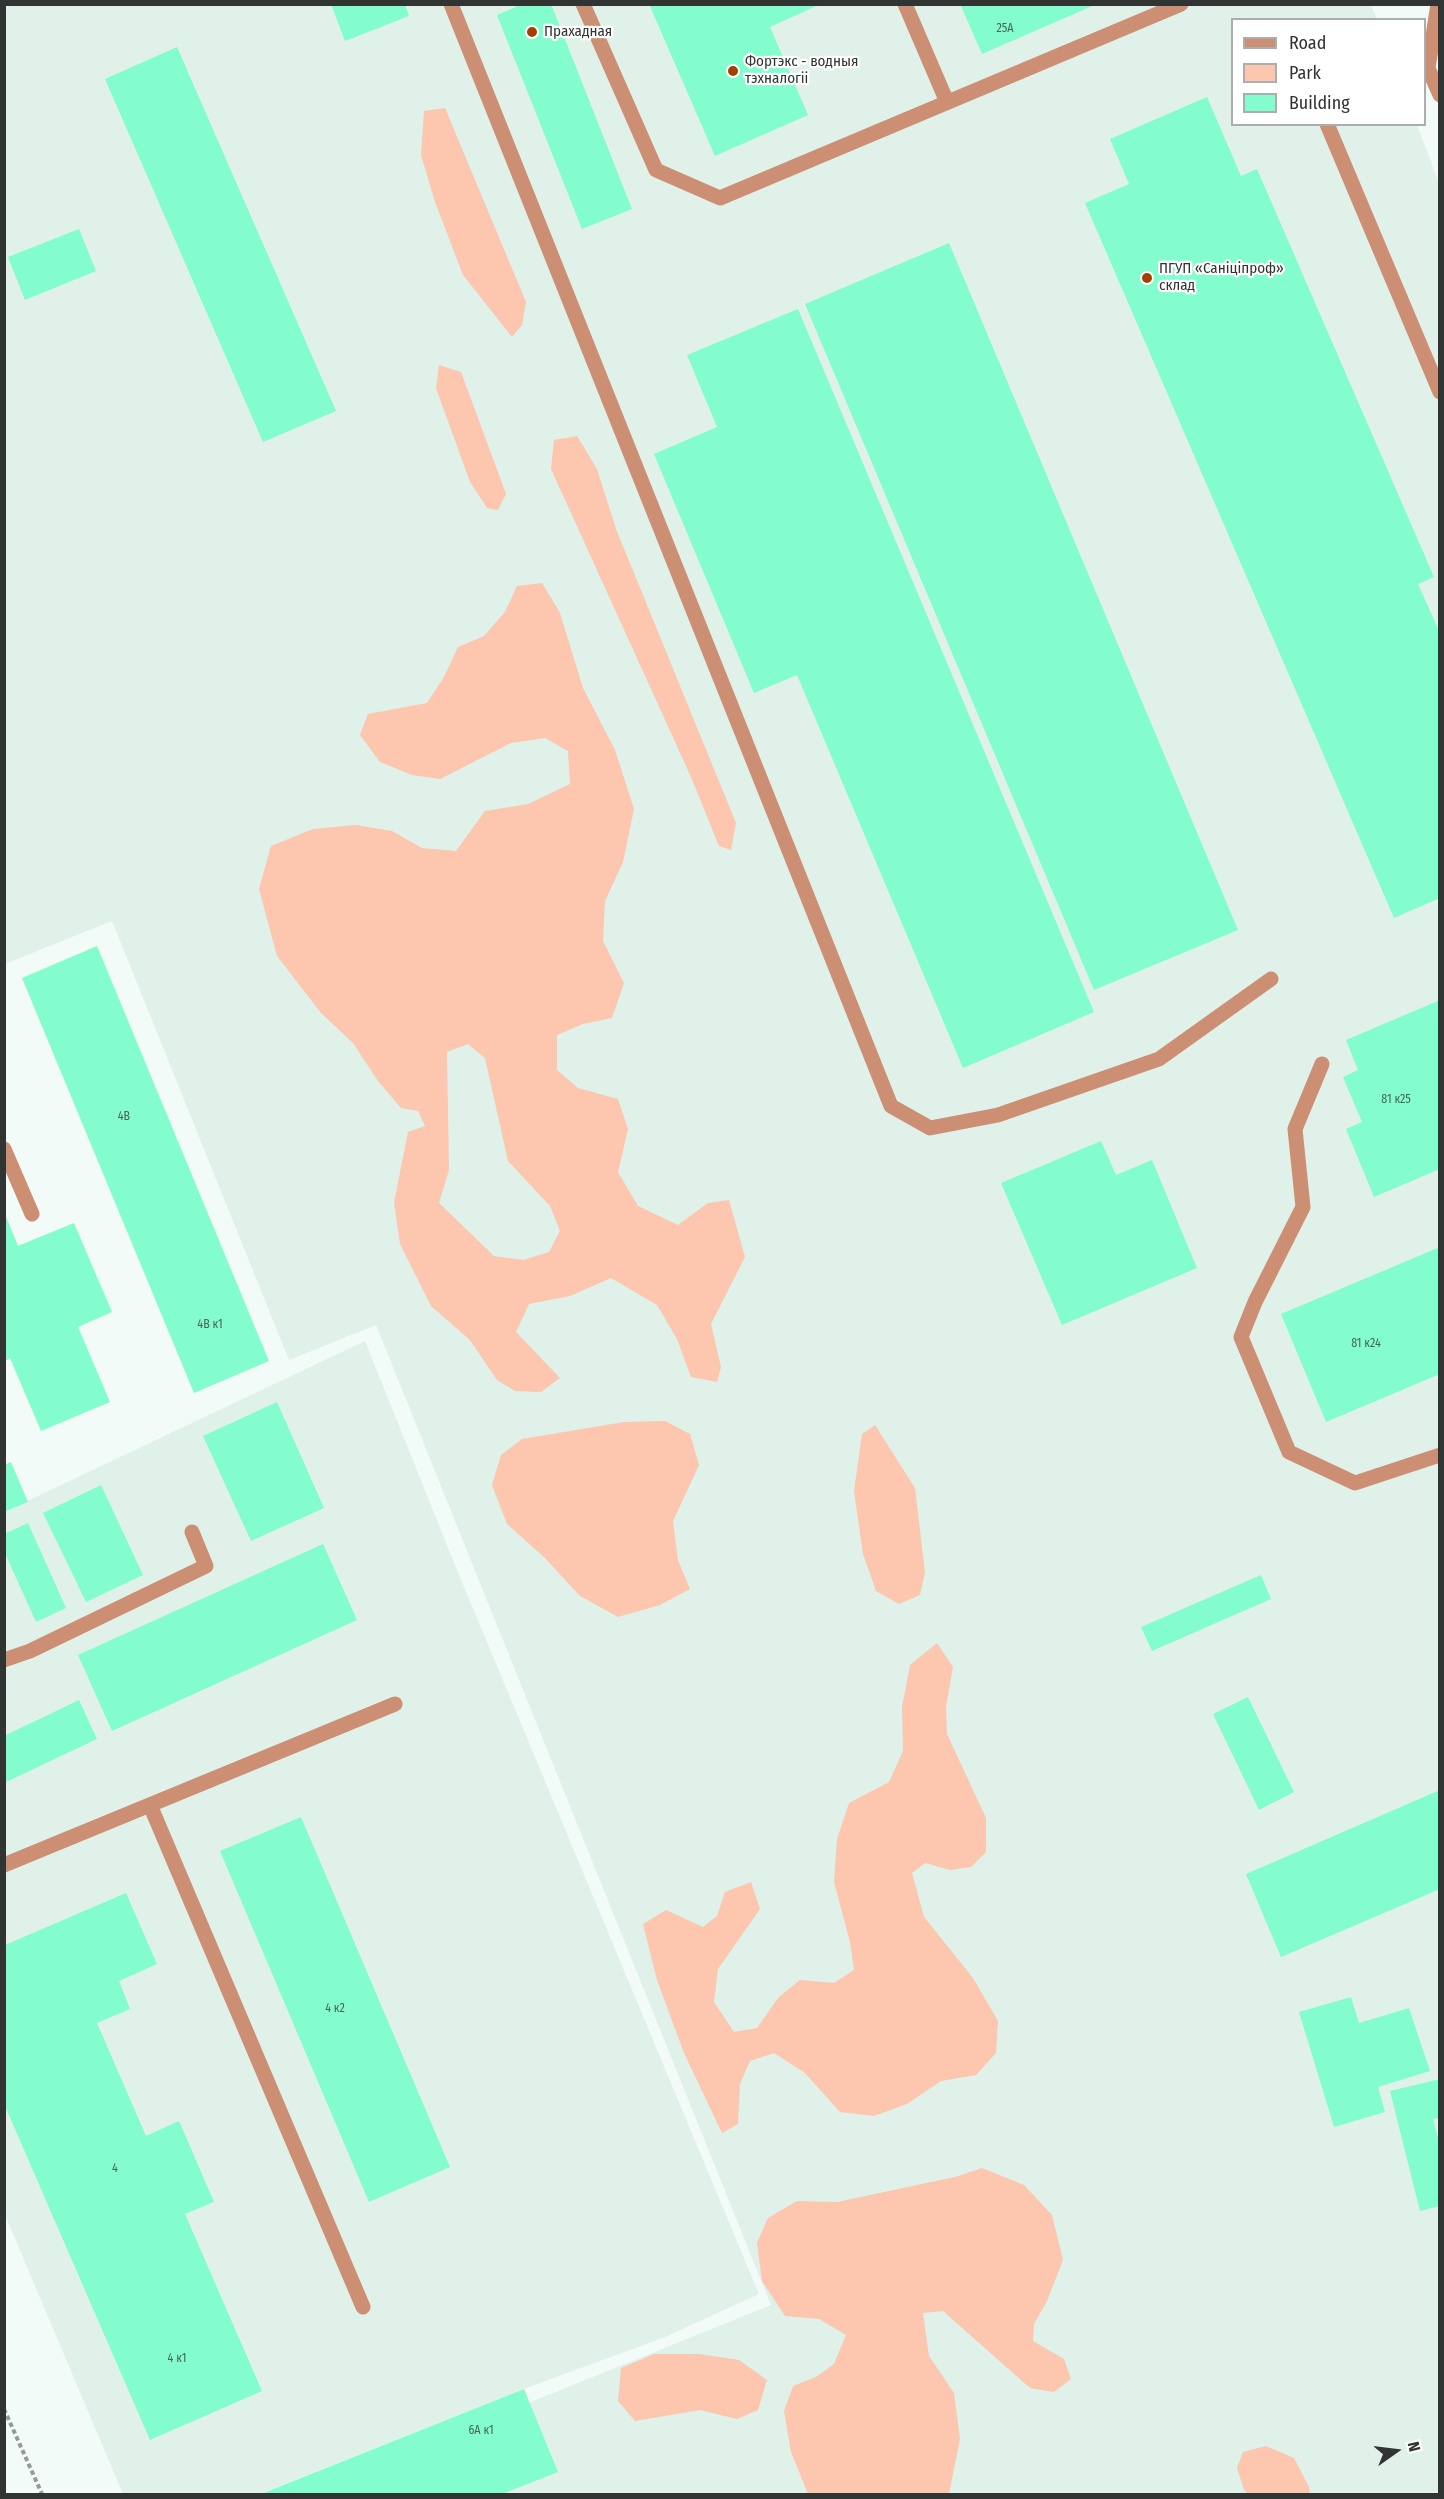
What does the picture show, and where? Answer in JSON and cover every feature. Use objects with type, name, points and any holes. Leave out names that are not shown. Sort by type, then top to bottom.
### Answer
[{"type":"lane","points":[[451,4],[891,1106],[930,1128],[998,1115],[1159,1059],[1271,979]]},
{"type":"lane","points":[[583,4],[656,170],[720,198],[1180,4]]},
{"type":"lane","points":[[905,4],[947,102]]},
{"type":"lane","points":[[1438,4],[1428,68],[1440,95]]},
{"type":"lane","points":[[1328,126],[1440,392]]},
{"type":"lane","points":[[1322,1064],[1295,1129],[1303,1207],[1255,1302],[1241,1337],[1289,1452],[1355,1483],[1440,1455]]},
{"type":"lane","points":[[4,1149],[32,1214]]},
{"type":"lane","points":[[4,1660],[30,1651],[206,1566],[192,1532]]},
{"type":"lane","points":[[4,1865],[394,1704]]},
{"type":"lane","points":[[150,1804],[363,2307]]},
{"type":"path","points":[[4,2409],[42,2494]]},
{"type":"shaded area","points":[[5,5],[1371,5],[1377,18],[1231,18],[1231,126],[1417,126],[1439,183],[1439,2494],[303,2494],[771,2305],[376,1325],[289,1360],[112,921],[5,964]]},
{"type":"shaded area","points":[[365,1341],[459,1575],[759,2294],[665,2337],[524,2389],[260,2494],[123,2494],[5,2215],[4,1512]]},
{"type":"green space","points":[[445,108],[526,302],[522,325],[512,337],[463,275],[435,202],[421,155],[424,111]]},
{"type":"green space","points":[[439,365],[461,372],[506,494],[498,510],[487,508],[470,482],[436,388]]},
{"type":"green space","points":[[577,436],[597,469],[616,529],[736,823],[731,850],[719,846],[691,777],[551,469],[554,440]]},
{"type":"green space","points":[[542,583],[560,613],[583,688],[615,750],[634,809],[623,862],[605,901],[603,941],[624,983],[612,1018],[583,1024],[557,1035],[557,1070],[578,1088],[618,1099],[628,1129],[618,1172],[638,1206],[678,1225],[708,1203],[729,1200],[745,1257],[711,1324],[721,1367],[717,1382],[691,1377],[677,1339],[657,1305],[611,1278],[570,1296],[529,1304],[516,1332],[560,1378],[541,1392],[515,1391],[497,1380],[470,1340],[431,1306],[400,1244],[394,1203],[408,1132],[425,1126],[418,1111],[401,1108],[378,1081],[353,1043],[321,1013],[277,956],[259,889],[271,846],[313,829],[356,825],[392,831],[422,848],[456,851],[485,811],[528,804],[570,784],[568,751],[545,738],[511,743],[440,779],[412,775],[380,762],[360,735],[368,714],[427,703],[444,677],[458,647],[484,636],[505,612],[517,586]],"holes":[[[468,1044],[485,1058],[508,1161],[550,1206],[560,1231],[549,1252],[523,1260],[494,1256],[439,1203],[449,1170],[447,1052]]]},
{"type":"green space","points":[[665,1421],[690,1434],[699,1465],[673,1521],[678,1560],[690,1589],[660,1605],[618,1617],[580,1596],[545,1558],[507,1524],[492,1485],[501,1455],[522,1439],[624,1422]]},
{"type":"green space","points":[[875,1425],[915,1488],[925,1572],[920,1595],[899,1604],[876,1591],[863,1554],[854,1491],[862,1434]]},
{"type":"green space","points":[[937,1643],[953,1667],[946,1707],[947,1734],[986,1818],[986,1852],[971,1867],[950,1870],[925,1863],[912,1873],[924,1917],[973,1978],[998,2021],[996,2053],[976,2075],[941,2081],[907,2104],[874,2116],[840,2112],[805,2073],[774,2053],[750,2061],[740,2084],[738,2124],[722,2133],[684,2053],[657,1980],[643,1924],[666,1910],[703,1927],[717,1916],[725,1892],[751,1882],[760,1909],[718,1969],[714,2002],[734,2032],[757,2028],[778,1998],[800,1980],[834,1983],[854,1970],[850,1942],[834,1882],[837,1839],[849,1803],[889,1782],[903,1751],[902,1707],[910,1665]]},
{"type":"green space","points":[[982,2168],[1024,2185],[1052,2215],[1063,2260],[1047,2301],[1034,2324],[1033,2341],[1064,2359],[1071,2379],[1054,2392],[1030,2388],[943,2311],[923,2313],[929,2356],[954,2393],[960,2439],[949,2494],[808,2494],[791,2452],[784,2411],[793,2386],[816,2377],[834,2364],[846,2335],[819,2319],[785,2316],[762,2281],[757,2243],[768,2218],[797,2201],[837,2202],[955,2177]]},
{"type":"green space","points":[[654,2354],[699,2354],[739,2360],[767,2380],[758,2410],[737,2419],[700,2410],[635,2421],[618,2401],[621,2368]]},
{"type":"green space","points":[[1266,2446],[1294,2458],[1309,2487],[1310,2494],[1248,2494],[1244,2490],[1237,2468],[1243,2452]]},
{"type":"building","points":[[331,4],[405,4],[409,16],[345,41]]},
{"type":"building","points":[[515,4],[551,4],[632,209],[582,229],[497,15],[516,7]]},
{"type":"building","name":"Фортэкс - водныя тэхналогіі","points":[[649,4],[821,4],[770,27],[808,115],[715,156]]},
{"type":"building","points":[[960,4],[1097,4],[982,54]]},
{"type":"building","points":[[177,47],[336,411],[263,442],[105,79]]},
{"type":"building","points":[[1207,97],[1241,176],[1257,169],[1434,577],[1418,584],[1440,633],[1440,898],[1394,918],[1085,203],[1129,184],[1110,139]]},
{"type":"building","points":[[79,229],[96,271],[25,300],[8,257]]},
{"type":"building","points":[[949,243],[1238,930],[1094,990],[805,304]]},
{"type":"building","points":[[798,309],[1094,1012],[963,1068],[797,675],[754,693],[654,454],[717,427],[687,355]]},
{"type":"building","points":[[97,946],[269,1361],[194,1393],[22,978]]},
{"type":"building","points":[[1440,1000],[1440,1169],[1374,1197],[1346,1129],[1362,1122],[1343,1077],[1358,1070],[1346,1040]]},
{"type":"building","points":[[1101,1141],[1116,1175],[1152,1160],[1197,1268],[1062,1325],[1001,1183]]},
{"type":"building","points":[[5,1214],[18,1246],[74,1223],[112,1312],[78,1327],[110,1402],[41,1431],[10,1358],[5,1361]]},
{"type":"building","points":[[1440,1247],[1440,1374],[1326,1422],[1281,1314]]},
{"type":"building","points":[[277,1402],[324,1508],[251,1541],[203,1436]]},
{"type":"building","points":[[11,1462],[28,1502],[4,1512],[4,1465]]},
{"type":"building","points":[[101,1485],[143,1575],[86,1602],[43,1513]]},
{"type":"building","points":[[28,1523],[66,1608],[36,1622],[4,1551],[4,1534]]},
{"type":"building","points":[[323,1544],[357,1620],[112,1731],[78,1655]]},
{"type":"building","points":[[1261,1575],[1271,1599],[1152,1651],[1141,1627]]},
{"type":"building","points":[[1248,1697],[1294,1792],[1259,1810],[1213,1714]]},
{"type":"building","points":[[79,1700],[97,1739],[4,1783],[4,1736]]},
{"type":"building","points":[[1440,1790],[1440,1889],[1281,1957],[1246,1874]]},
{"type":"building","points":[[301,1817],[450,2167],[369,2202],[220,1851]]},
{"type":"building","points":[[126,1893],[157,1964],[119,1981],[130,2009],[97,2023],[146,2136],[179,2121],[214,2202],[185,2214],[262,2391],[150,2440],[5,2106],[5,1945]]},
{"type":"building","points":[[1351,1997],[1359,2023],[1409,2008],[1430,2071],[1378,2087],[1385,2112],[1334,2127],[1299,2012]]},
{"type":"building","points":[[1440,2079],[1440,2118],[1433,2119],[1440,2146],[1440,2206],[1420,2211],[1390,2091]]},
{"type":"building","points":[[524,2389],[558,2472],[502,2494],[261,2494]]},
{"type":"place","name":"Прахадная","points":[[532,32]]},
{"type":"place","name":"Фортэкс - водныя тэхналогіі","points":[[733,71]]},
{"type":"place","name":"ПГУП «Саніціпроф» склад","points":[[1147,278]]}]
